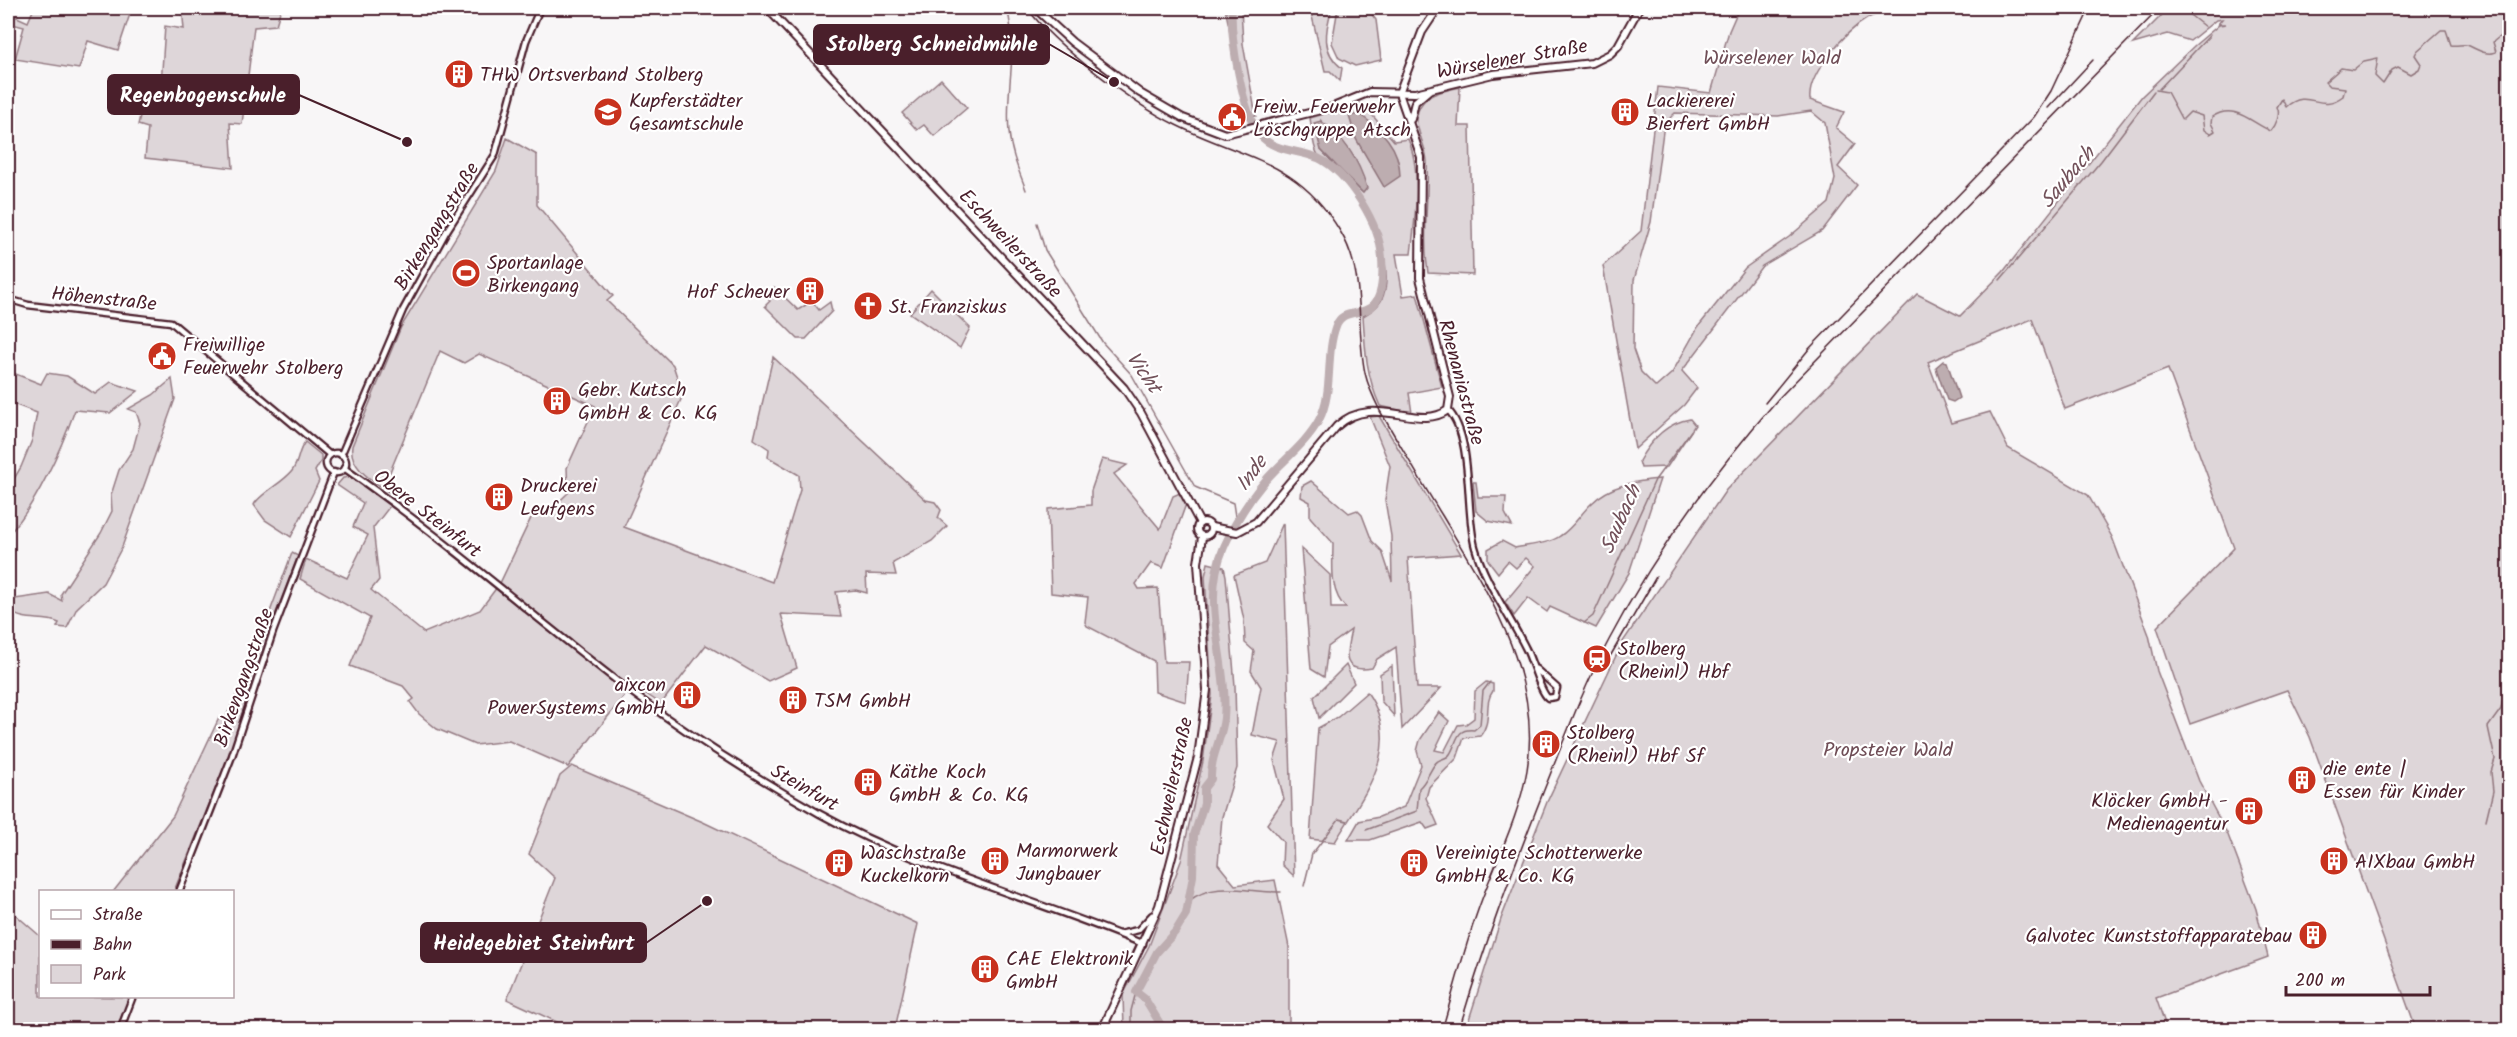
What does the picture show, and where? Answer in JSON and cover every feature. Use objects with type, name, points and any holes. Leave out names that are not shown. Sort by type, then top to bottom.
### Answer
[{"type":"main road","name":"Eschweilerstraße","points":[[767,8],[1022,276],[1086,351],[1124,388],[1141,413],[1200,523]]},
{"type":"main road","name":"Würselener Straße","points":[[1035,8],[1072,42],[1140,93],[1169,111],[1220,134],[1262,127],[1333,107],[1370,92],[1415,93],[1493,74],[1592,63],[1610,54],[1618,46],[1638,8]]},
{"type":"main road","points":[[1399,93],[1422,32],[1438,8]]},
{"type":"main road","points":[[1411,123],[1413,108],[1418,99],[1436,87]]},
{"type":"main road","name":"Rhenaniastraße","points":[[1399,93],[1411,123],[1420,157],[1422,175],[1420,278],[1450,397],[1448,410]]},
{"type":"main road","points":[[1211,527],[1209,535],[1202,537],[1196,530],[1200,523],[1206,522],[1211,527],[1237,532],[1256,522],[1337,426],[1350,416],[1380,411],[1432,417],[1448,410]]},
{"type":"main road","name":"Eschweilerstraße","points":[[1102,1029],[1160,906],[1198,757],[1206,676],[1198,563],[1202,537]]},
{"type":"street","name":"Birkengangstraße","points":[[341,454],[403,310],[457,214],[495,155],[526,41],[540,8]]},
{"type":"street","name":"Höhenstraße","points":[[8,299],[28,305],[171,322],[330,455]]},
{"type":"street","name":"Rhenaniastraße","points":[[1448,410],[1458,422],[1462,441],[1475,548],[1536,669]]},
{"type":"street","points":[[341,454],[346,462],[344,468],[334,472],[327,465],[330,455],[341,454]]},
{"type":"street","name":"Obere Steinfurt","points":[[344,468],[417,521],[492,582]]},
{"type":"street","name":"Birkengangstraße","points":[[179,890],[228,769],[273,632],[334,472]]},
{"type":"street","name":"Steinfurt","points":[[492,582],[680,727],[823,815],[931,866],[1143,944]]},
{"type":"street","points":[[1536,669],[1557,688],[1555,697],[1548,698],[1544,695],[1536,669]]},
{"type":"street","points":[[1120,934],[1138,930],[1160,906]]},
{"type":"street","points":[[120,1029],[133,998]]},
{"type":"green space","points":[[34,8],[132,8],[118,50],[88,41],[79,69],[15,59],[24,27],[8,23],[8,13],[28,22]]},
{"type":"green space","points":[[182,8],[281,8],[276,25],[254,27],[242,124],[230,123],[233,168],[145,158],[148,128],[138,125],[144,97],[160,100],[165,26],[184,29]]},
{"type":"green space","points":[[1225,8],[1241,8],[1243,44],[1256,116],[1248,117]]},
{"type":"green space","points":[[1310,8],[1332,8],[1326,41],[1335,62],[1342,68],[1340,81],[1330,71],[1325,71]]},
{"type":"green space","points":[[1338,8],[1367,8],[1376,20],[1381,60],[1355,66],[1339,58],[1332,43]]},
{"type":"green space","name":"Würselener Wald","points":[[1739,8],[1909,8],[1878,14],[1859,24],[1839,43],[1821,66],[1811,90],[1810,100],[1844,112],[1836,128],[1855,144],[1838,167],[1857,185],[1822,231],[1762,266],[1682,371],[1697,388],[1684,405],[1635,449],[1603,266],[1641,231],[1658,87],[1711,93],[1729,31]],"holes":[[[1811,111],[1825,123],[1835,179],[1829,203],[1789,237],[1745,268],[1698,327],[1672,373],[1656,387],[1641,372],[1633,349],[1634,280],[1651,222],[1664,124],[1675,113],[1778,116]]]},
{"type":"green space","name":"Propsteier Wald","points":[[2169,8],[2509,8],[2509,1029],[2416,1029],[2310,737],[2287,690],[2190,724],[2157,627],[2234,548],[2168,369],[2065,409],[2032,319],[1928,362],[1951,423],[1990,412],[2008,448],[2088,495],[2112,537],[2149,635],[2157,671],[2199,781],[2228,835],[2256,909],[2268,957],[2156,998],[2167,1029],[1466,1029],[1501,919],[1547,802],[1622,643],[1726,490],[1917,294],[1960,316],[2003,272],[2142,96],[2194,46],[2219,25],[2226,24],[2218,24],[2222,19],[2216,20],[2190,41],[2168,34],[2133,44]]},
{"type":"green space","points":[[941,79],[967,108],[934,136],[924,125],[917,130],[902,113]]},
{"type":"green space","points":[[1460,87],[1458,126],[1470,126],[1473,275],[1428,273],[1426,259],[1427,161],[1418,130],[1418,111],[1425,100],[1430,97]]},
{"type":"green space","points":[[1362,103],[1394,141],[1408,139],[1416,180],[1414,226],[1411,254],[1396,254],[1403,296],[1417,294],[1442,387],[1409,393],[1412,413],[1380,406],[1375,395],[1367,362],[1363,316],[1381,301],[1385,289],[1386,275],[1381,243],[1369,212],[1355,189],[1318,155],[1313,142],[1310,118]],"holes":[[[1321,121],[1362,192],[1321,150]]]},
{"type":"green space","points":[[507,138],[537,155],[537,205],[613,296],[607,301],[673,365],[683,395],[624,527],[772,582],[800,490],[799,475],[768,457],[769,449],[754,439],[773,357],[926,500],[935,502],[941,510],[938,518],[947,526],[932,541],[893,563],[896,575],[866,574],[867,593],[856,590],[836,592],[841,617],[781,614],[797,668],[768,681],[706,645],[661,704],[633,685],[568,767],[509,741],[475,745],[437,729],[419,714],[410,702],[414,699],[403,686],[350,666],[370,618],[300,579],[306,559],[347,578],[368,535],[353,527],[363,503],[337,485],[343,478],[351,477],[390,506],[373,528],[379,580],[371,590],[424,633],[480,610],[500,583],[532,516],[548,512],[568,493],[567,468],[595,406],[479,354],[464,363],[440,351],[387,479],[402,491],[397,498],[366,476],[352,455],[352,446],[401,327],[496,171]]},
{"type":"green space","points":[[774,287],[798,310],[812,301],[819,310],[830,302],[832,311],[806,339],[798,339],[765,306],[770,301],[766,296]]},
{"type":"green space","points":[[931,289],[970,328],[960,348],[910,313]]},
{"type":"green space","points":[[8,371],[41,384],[47,373],[67,376],[95,394],[111,382],[138,391],[110,413],[75,410],[63,442],[38,493],[8,535],[8,489],[21,467],[32,440],[37,413],[8,402]]},
{"type":"green space","points":[[172,379],[175,399],[122,547],[103,583],[77,608],[67,628],[57,627],[59,623],[53,621],[21,617],[8,610],[10,594],[15,599],[49,594],[62,601],[61,594],[101,533],[112,511],[111,495],[119,470],[133,449],[140,423],[136,412],[128,409],[153,395]]},
{"type":"green space","points":[[1379,416],[1461,554],[1408,558],[1417,688],[1441,688],[1402,729],[1396,647],[1377,659],[1372,668],[1354,667],[1347,659],[1351,630],[1328,647],[1324,677],[1311,669],[1301,548],[1330,575],[1331,608],[1346,608],[1334,586],[1333,543],[1310,517],[1310,502],[1301,497],[1302,486],[1311,481],[1349,513],[1357,510],[1362,515],[1372,541],[1382,551],[1392,581],[1391,536],[1385,500],[1390,466],[1370,417]]},
{"type":"green space","points":[[1690,419],[1695,425],[1667,467],[1641,468],[1639,461],[1660,434],[1673,424]]},
{"type":"green space","points":[[305,442],[321,455],[321,461],[315,471],[319,481],[291,537],[265,520],[254,505],[260,497],[292,471]]},
{"type":"green space","points":[[1102,459],[1127,465],[1114,474],[1160,529],[1173,496],[1180,493],[1186,504],[1163,568],[1151,563],[1136,584],[1139,589],[1158,588],[1164,662],[1189,662],[1186,702],[1155,692],[1154,661],[1087,626],[1085,622],[1088,597],[1051,593],[1048,509],[1091,505],[1091,491]]},
{"type":"green space","points":[[1660,479],[1629,573],[1596,628],[1550,607],[1547,612],[1528,598],[1514,616],[1505,602],[1535,566],[1526,558],[1516,568],[1508,561],[1498,573],[1488,560],[1488,549],[1502,541],[1515,548],[1555,539],[1569,529],[1592,503],[1607,492],[1633,483]]},
{"type":"green space","points":[[1473,482],[1476,482],[1478,497],[1506,497],[1505,513],[1512,526],[1488,521],[1476,511]]},
{"type":"green space","points":[[1283,523],[1294,876],[1282,865],[1283,842],[1267,824],[1284,799],[1274,760],[1280,742],[1252,735],[1261,687],[1251,671],[1254,651],[1245,643],[1244,620],[1234,575],[1265,563]]},
{"type":"green space","points":[[292,553],[298,556],[269,631],[229,755],[174,890],[115,890],[173,816],[219,718],[225,719],[249,668]]},
{"type":"green space","points":[[1208,563],[1224,567],[1226,576],[1235,686],[1237,768],[1222,817],[1218,864],[1235,885],[1275,880],[1289,947],[1289,1029],[1124,1029],[1123,995],[1149,946],[1181,861],[1203,761],[1212,695],[1205,576]]},
{"type":"green space","points":[[1346,665],[1354,683],[1319,718],[1314,697]]},
{"type":"green space","points":[[1392,666],[1394,716],[1381,701],[1380,674]]},
{"type":"green space","points":[[1486,682],[1493,684],[1493,691],[1484,730],[1480,736],[1464,738],[1457,758],[1429,787],[1426,798],[1438,825],[1427,829],[1422,822],[1370,840],[1348,840],[1359,821],[1379,817],[1404,807],[1421,765],[1417,751],[1420,740],[1439,712],[1449,721],[1435,750],[1444,752],[1458,725],[1466,724],[1474,718],[1475,691]]},
{"type":"green space","points":[[1367,692],[1378,712],[1382,732],[1381,751],[1376,770],[1358,806],[1335,842],[1310,839],[1318,728],[1338,717]]},
{"type":"green space","points":[[572,766],[703,822],[918,924],[895,1029],[572,1029],[507,999],[555,878],[529,854],[560,776]]},
{"type":"green space","points":[[8,908],[39,935],[39,998],[130,998],[116,1029],[8,1029]]},
{"type":"shaded area","points":[[1359,114],[1382,133],[1397,156],[1400,176],[1384,187],[1356,139],[1349,116]]},
{"type":"shaded area","points":[[1321,121],[1350,150],[1367,188],[1363,193],[1321,150],[1314,123]]},
{"type":"shaded area","points":[[1943,361],[1947,362],[1959,398],[1953,402],[1947,400],[1936,367]]},
{"type":"waterway","name":"Vicht","points":[[1007,8],[1012,41],[1009,132],[1013,155],[1026,190]]},
{"type":"waterway","name":"Inde","points":[[1164,1030],[1145,999],[1136,992],[1157,952],[1175,932],[1186,914],[1193,876],[1194,835],[1204,804],[1204,788],[1211,779],[1212,763],[1223,726],[1223,675],[1214,610],[1217,568],[1228,538],[1248,504],[1265,481],[1301,445],[1319,420],[1326,398],[1336,326],[1341,318],[1348,314],[1372,306],[1378,297],[1382,282],[1382,258],[1376,231],[1361,201],[1341,175],[1318,158],[1272,145],[1260,135],[1248,110],[1238,74],[1232,8]]},
{"type":"waterway","points":[[2181,8],[2205,27]]},
{"type":"waterway","name":"Saubach","points":[[2156,90],[2167,92],[2182,120],[2190,112],[2202,116],[2204,130],[2210,134],[2215,131],[2211,123],[2212,117],[2228,112],[2243,115],[2271,131],[2275,126],[2277,107],[2282,99],[2286,107],[2301,99],[2327,103],[2343,96],[2345,88],[2329,86],[2325,82],[2341,68],[2353,70],[2364,61],[2378,58],[2375,76],[2383,84],[2392,70],[2398,67],[2411,74],[2419,69],[2421,64],[2415,55],[2417,51],[2441,30],[2446,30],[2451,45],[2467,45],[2488,53],[2496,52],[2493,42],[2510,28]]},
{"type":"waterway","points":[[2159,89],[2210,35]]},
{"type":"waterway","name":"Saubach","points":[[2000,280],[2101,161],[2154,91]]},
{"type":"waterway","name":"Vicht","points":[[1037,223],[1045,250],[1103,343],[1132,375],[1195,487],[1233,503],[1236,523]]},
{"type":"waterway","name":"Saubach","points":[[1584,623],[1593,616],[1655,480],[1691,431]]},
{"type":"waterway","points":[[2486,820],[2493,791],[2491,772],[2495,759],[2488,727],[2501,709],[2510,660]]},
{"type":"waterway","name":"Saubach","points":[[1366,830],[1417,811],[1419,788],[1434,765],[1449,756],[1463,731],[1474,730],[1480,725],[1483,691],[1490,682]]},
{"type":"waterway","name":"Saubach","points":[[1304,886],[1312,854],[1339,819],[1347,821]]},
{"type":"waterway","name":"Saubach","points":[[1189,901],[1199,895],[1221,889],[1281,892]]},
{"type":"waterway","points":[[1131,1030],[1131,1011],[1136,992]]},
{"type":"railway","points":[[1027,8],[1056,39],[1117,89],[1158,116],[1246,154],[1287,175],[1306,189],[1323,207],[1340,231],[1354,265],[1359,300],[1362,355],[1366,378],[1373,397],[1478,576],[1508,637],[1527,701],[1530,735],[1527,770],[1513,820],[1471,931],[1442,1030]]},
{"type":"railway","points":[[1765,403],[1809,349],[2034,117],[2051,91],[2090,8]]},
{"type":"railway","points":[[1459,1030],[1510,879],[1582,695],[1627,608],[1665,545],[1731,455],[1778,399],[2160,8]]},
{"type":"railway","points":[[2048,108],[2093,60]]},
{"type":"railway","points":[[1608,660],[1656,577]]},
{"type":"place","name":"THW Ortsverband Stolberg","points":[[459,74]]},
{"type":"place","name":"Stolberg Schneidmühle","points":[[1114,82]]},
{"type":"place","name":"Kupferstädter Gesamtschule","points":[[608,112]]},
{"type":"place","name":"Lackiererei Bierfert GmbH","points":[[1625,112]]},
{"type":"place","name":"Freiw. Feuerwehr Löschgruppe Atsch","points":[[1232,117]]},
{"type":"place","name":"Regenbogenschule","points":[[407,142]]},
{"type":"place","name":"Sportanlage Birkengang","points":[[466,273]]},
{"type":"place","name":"Hof Scheuer","points":[[810,291]]},
{"type":"place","name":"St. Franziskus","points":[[868,306]]},
{"type":"place","name":"Freiwillige Feuerwehr Stolberg","points":[[162,356]]},
{"type":"place","name":"Gebr. Kutsch GmbH & Co. KG","points":[[557,401]]},
{"type":"place","name":"Druckerei Leufgens","points":[[499,497]]},
{"type":"place","name":"Stolberg (Rheinl) Hbf","points":[[1597,659]]},
{"type":"place","name":"aixcon PowerSystems GmbH","points":[[687,695]]},
{"type":"place","name":"TSM GmbH","points":[[793,700]]},
{"type":"place","name":"Stolberg (Rheinl) Hbf Sf","points":[[1546,744]]},
{"type":"place","name":"die ente | Essen für Kinder","points":[[2302,780]]},
{"type":"place","name":"Käthe Koch GmbH & Co. KG","points":[[868,782]]},
{"type":"place","name":"Klöcker GmbH - Medienagentur","points":[[2249,811]]},
{"type":"place","name":"Marmorwerk Jungbauer","points":[[995,861]]},
{"type":"place","name":"AIXbau GmbH","points":[[2334,861]]},
{"type":"place","name":"Waschstraße Kuckelkorn","points":[[839,863]]},
{"type":"place","name":"Vereinigte Schotterwerke GmbH & Co. KG","points":[[1414,863]]},
{"type":"place","name":"Heidegebiet Steinfurt","points":[[707,901]]},
{"type":"place","name":"Galvotec Kunststoffapparatebau","points":[[2313,935]]},
{"type":"place","name":"CAE Elektronik GmbH","points":[[985,969]]}]
